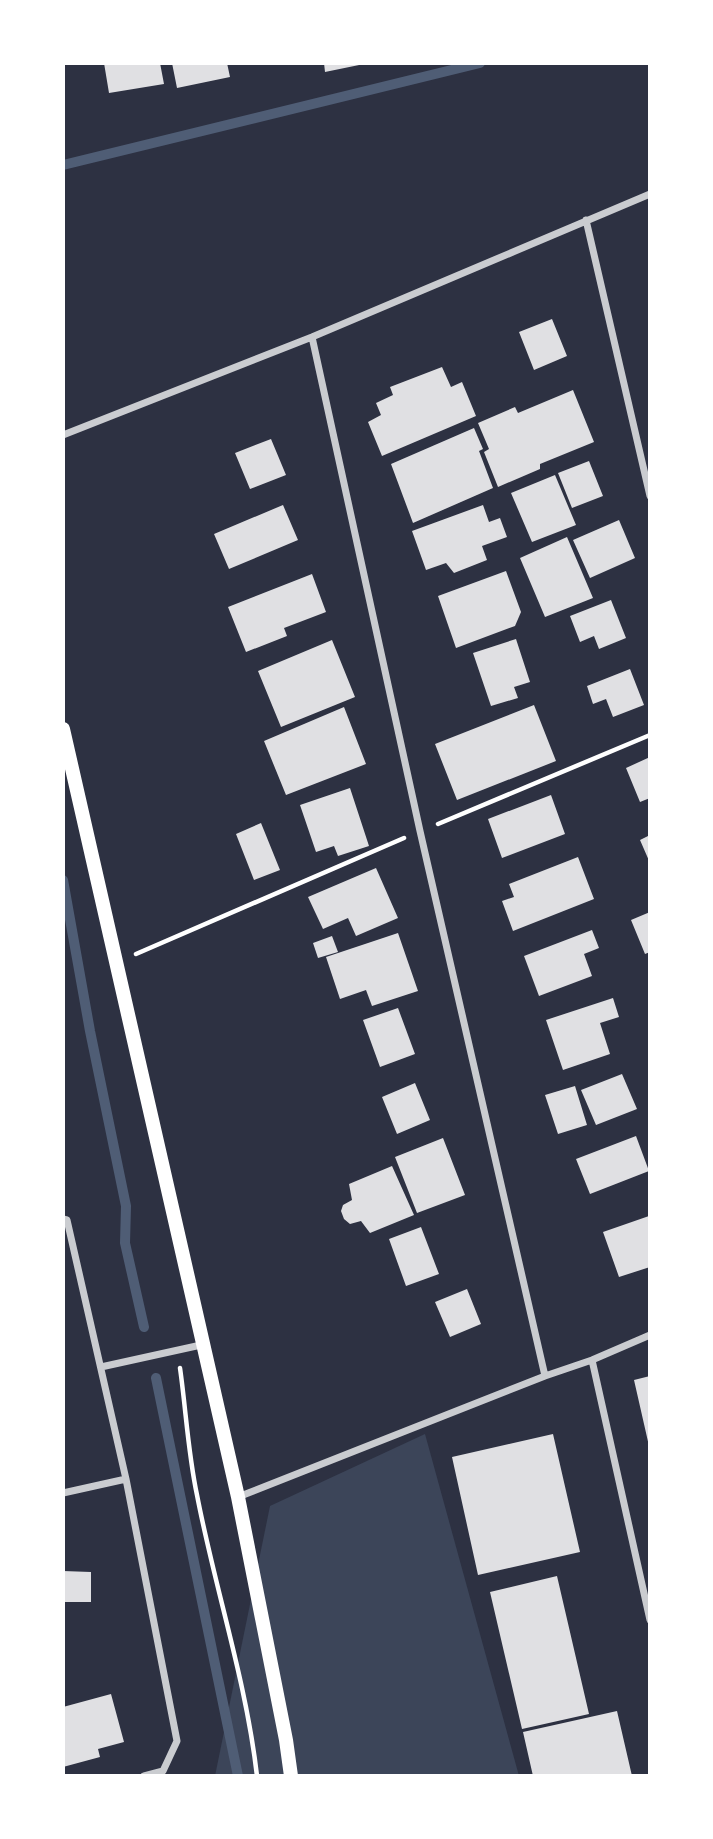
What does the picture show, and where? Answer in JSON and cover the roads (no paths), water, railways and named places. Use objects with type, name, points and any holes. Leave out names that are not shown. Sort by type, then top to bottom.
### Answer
[{"type":"main road","points":[[63,729],[201,1345],[238,1497],[291,1776]]},
{"type":"street","points":[[63,435],[312,337],[650,194]]},
{"type":"street","points":[[586,220],[650,496]]},
{"type":"street","points":[[312,337],[420,831],[545,1376]]},
{"type":"street","points":[[63,1219],[67,1220],[126,1479],[177,1741],[163,1771],[144,1776]]},
{"type":"street","points":[[238,1497],[650,1335]]},
{"type":"street","points":[[101,1367],[201,1345]]},
{"type":"street","points":[[592,1360],[650,1620]]},
{"type":"street","points":[[63,1493],[126,1479]]},
{"type":"waterway","points":[[63,165],[480,63]]},
{"type":"waterway","points":[[63,880],[90,1031],[126,1206],[125,1243],[144,1327]]},
{"type":"waterway","points":[[156,1378],[238,1776]]}]
